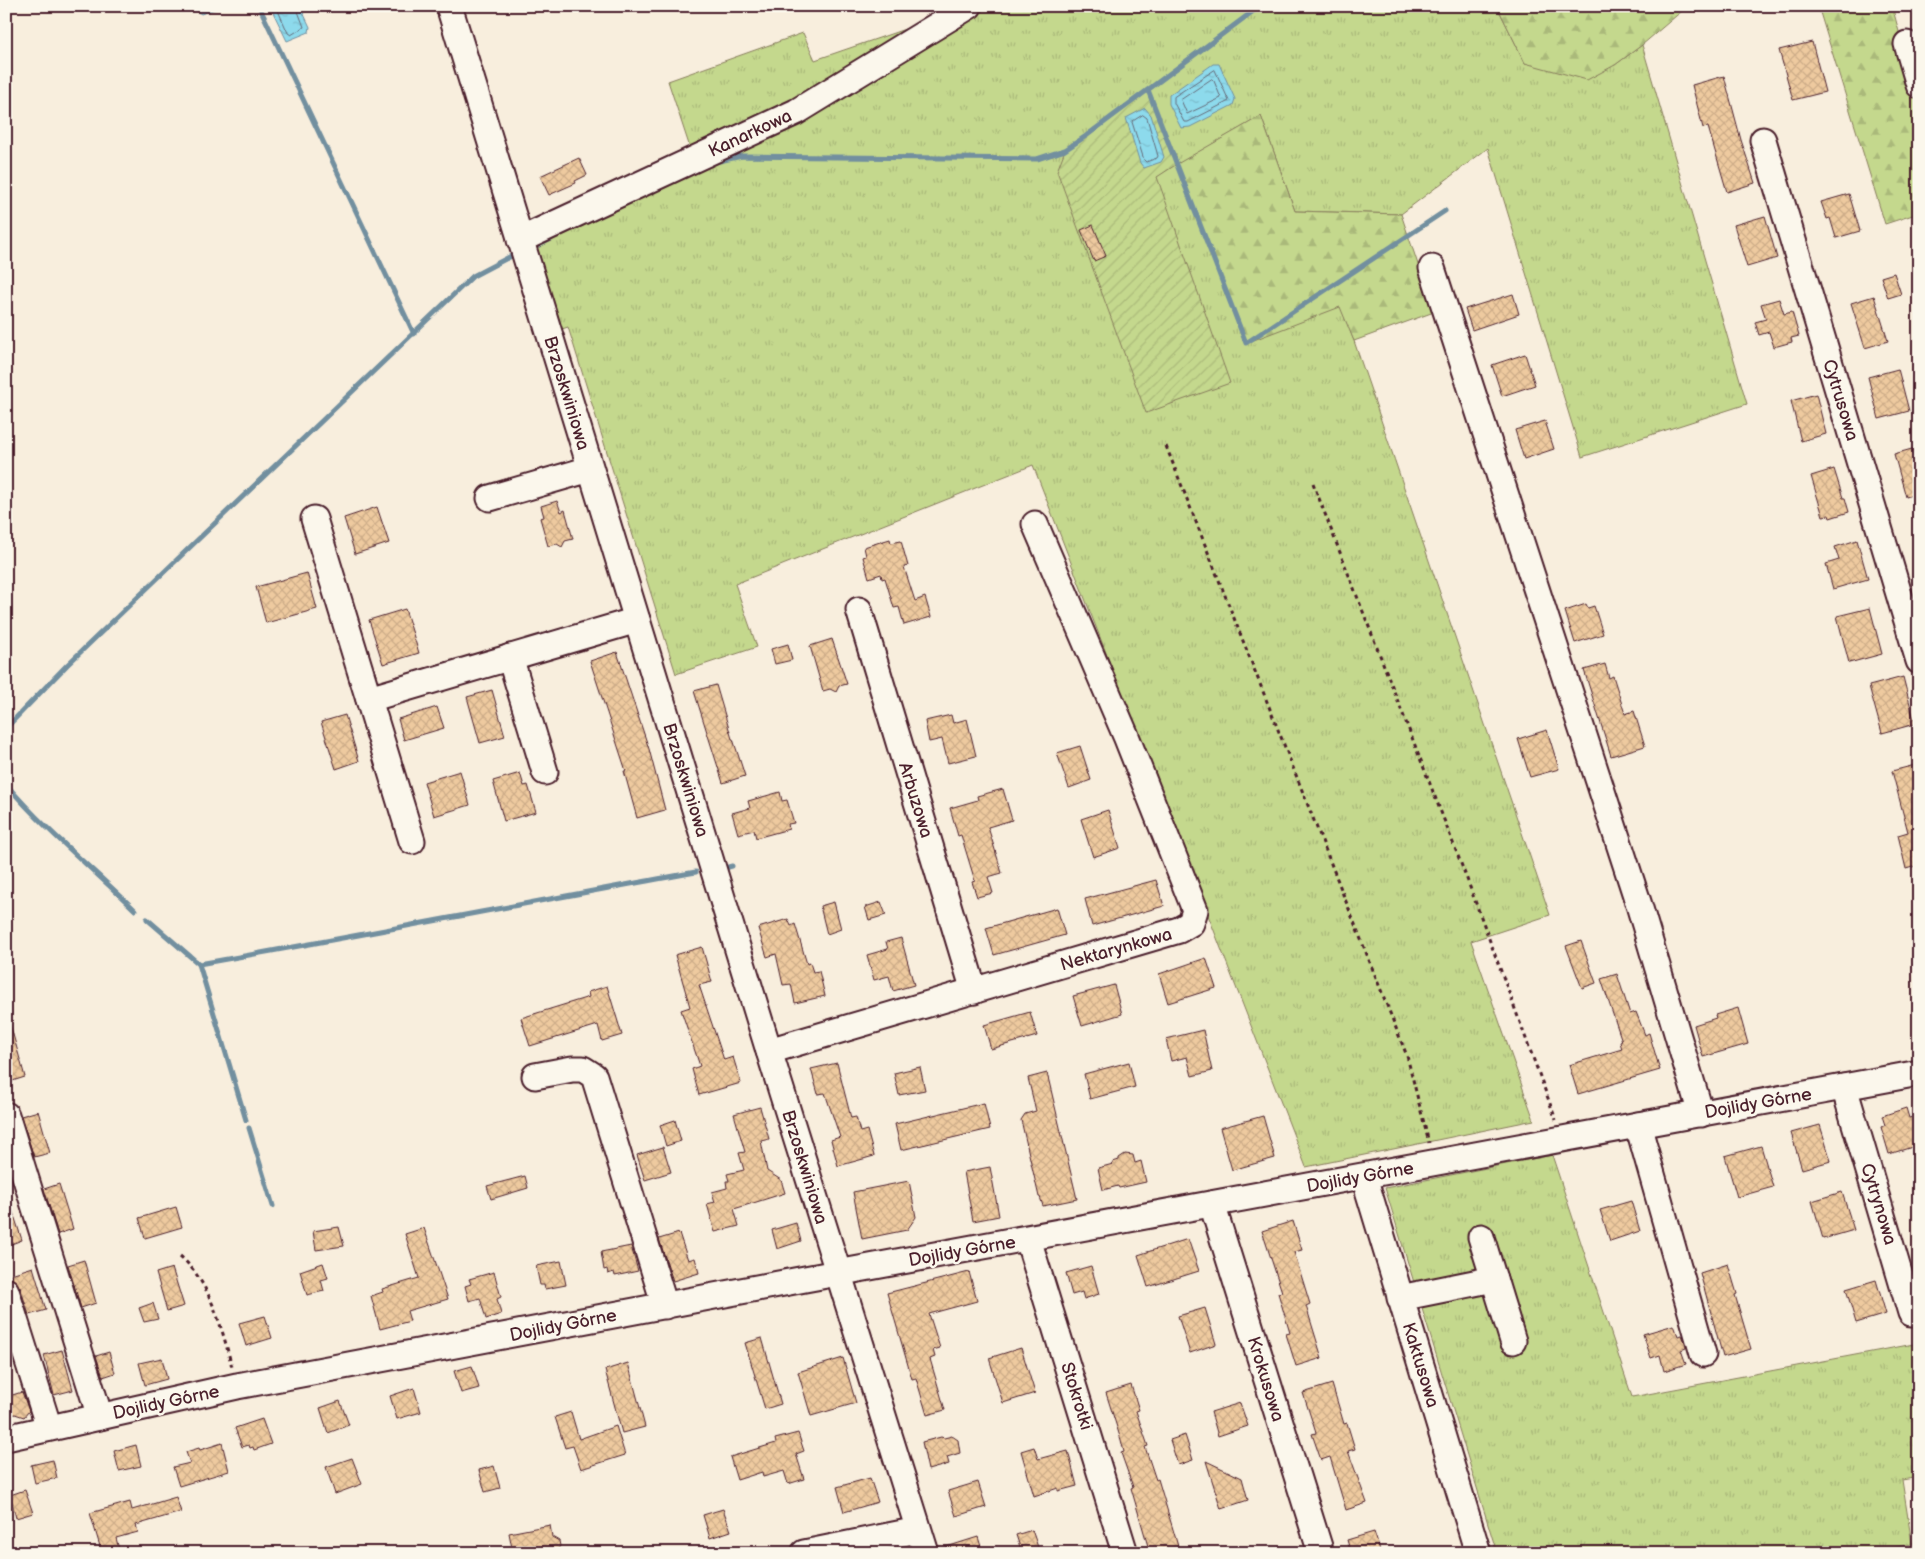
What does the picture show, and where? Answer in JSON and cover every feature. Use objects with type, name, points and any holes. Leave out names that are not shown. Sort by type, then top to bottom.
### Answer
[{"type":"street","name":"Brzoskwiniowa","points":[[449,6],[636,620],[922,1541]]},
{"type":"street","name":"Kanarkowa","points":[[520,240],[796,112],[969,6]]},
{"type":"street","points":[[1907,44],[1919,85]]},
{"type":"street","name":"Cytrusowa","points":[[1763,140],[1919,661]]},
{"type":"street","points":[[1432,268],[1639,905],[1701,1114]]},
{"type":"street","points":[[490,498],[590,469]]},
{"type":"street","points":[[314,519],[412,841]]},
{"type":"street","name":"Nektarynkowa","points":[[769,1051],[1179,930],[1191,923],[1195,910],[1126,736],[1035,524]]},
{"type":"street","name":"Arbuzowa","points":[[859,610],[974,990]]},
{"type":"street","points":[[369,699],[636,620]]},
{"type":"street","points":[[510,657],[545,772]]},
{"type":"street","points":[[535,1076],[572,1068],[583,1069],[594,1076],[665,1306]]},
{"type":"street","name":"Dojlidy Górne","points":[[6,1438],[237,1386],[1919,1073]]},
{"type":"street","name":"Cytrynowa","points":[[1844,1087],[1911,1313],[1919,1312]]},
{"type":"street","points":[[6,1115],[100,1417]]},
{"type":"street","points":[[1638,1125],[1703,1354]]},
{"type":"street","name":"Kaktusowa","points":[[1364,1177],[1478,1553]]},
{"type":"street","name":"Krokusowa","points":[[1212,1204],[1321,1553]]},
{"type":"street","points":[[1481,1237],[1513,1341]]},
{"type":"street","name":"Stokrotki","points":[[1028,1239],[1125,1553]]},
{"type":"street","points":[[1400,1298],[1494,1279]]},
{"type":"street","points":[[6,1291],[49,1428]]},
{"type":"street","points":[[808,1552],[912,1532],[922,1541]]},
{"type":"path","points":[[1166,446],[1407,1056],[1434,1164]]},
{"type":"path","points":[[1312,483],[1463,870],[1563,1139]]},
{"type":"path","points":[[180,1256],[190,1265],[205,1287],[216,1313],[237,1386]]},
{"type":"green space","points":[[946,6],[1497,6],[1525,63],[1615,65],[1642,45],[1747,404],[1582,457],[1488,148],[1401,214],[1295,211],[1261,116],[1177,165],[1341,307],[1354,341],[1550,915],[1471,941],[1534,1120],[1306,1167],[1033,465],[735,584],[757,647],[676,674],[568,327],[562,329],[535,247],[697,169],[668,81],[803,33],[815,60],[908,28]],"holes":[[[1086,136],[1176,164],[1156,177],[1065,150]]]},
{"type":"green space","points":[[1497,6],[1686,6],[1642,45],[1615,65],[1587,80],[1525,63]]},
{"type":"green space","points":[[1818,6],[1892,6],[1919,105],[1919,213],[1885,224]]},
{"type":"green space","points":[[1148,90],[1177,164],[1157,177],[1230,383],[1146,413],[1057,171],[1065,150]]},
{"type":"green space","points":[[1261,116],[1295,211],[1401,214],[1434,312],[1354,341],[1340,307],[1246,343],[1177,164]]},
{"type":"green space","points":[[1552,1155],[1632,1397],[1919,1343],[1919,1477],[1902,1480],[1912,1544],[1866,1553],[1497,1553],[1385,1188]]},
{"type":"water","points":[[194,6],[223,6],[201,14]]},
{"type":"water","points":[[270,6],[300,6],[310,27],[309,32],[287,41]]},
{"type":"water","points":[[1213,64],[1219,64],[1235,99],[1233,105],[1190,127],[1181,128],[1169,104],[1169,95]]},
{"type":"water","points":[[1145,108],[1151,115],[1164,157],[1161,162],[1144,168],[1140,163],[1126,118]]},
{"type":"building","points":[[1812,42],[1825,92],[1793,100],[1779,50]]},
{"type":"building","points":[[1724,76],[1755,183],[1727,192],[1708,127],[1703,128],[1692,85]]},
{"type":"building","points":[[579,158],[587,175],[575,181],[576,183],[549,195],[540,176]]},
{"type":"building","points":[[1849,194],[1860,231],[1836,238],[1830,218],[1827,219],[1821,202]]},
{"type":"building","points":[[1765,216],[1777,258],[1747,267],[1734,225]]},
{"type":"building","points":[[1093,225],[1106,256],[1094,261],[1081,230]]},
{"type":"building","points":[[1894,273],[1901,294],[1888,298],[1881,277]]},
{"type":"building","points":[[1513,294],[1519,314],[1472,330],[1465,309]]},
{"type":"building","points":[[1874,296],[1888,341],[1865,348],[1851,303]]},
{"type":"building","points":[[1779,299],[1784,314],[1792,312],[1799,336],[1791,338],[1792,342],[1774,347],[1769,332],[1759,335],[1755,322],[1766,319],[1761,304]]},
{"type":"building","points":[[1525,354],[1535,385],[1502,396],[1492,365]]},
{"type":"building","points":[[1898,369],[1909,411],[1879,419],[1868,377]]},
{"type":"building","points":[[1816,394],[1826,434],[1801,441],[1791,401]]},
{"type":"building","points":[[1545,421],[1554,449],[1524,459],[1515,430]]},
{"type":"building","points":[[1919,447],[1919,493],[1906,497],[1894,454]]},
{"type":"building","points":[[1834,469],[1849,512],[1830,518],[1829,515],[1823,516],[1811,476]]},
{"type":"building","points":[[557,501],[561,512],[565,510],[573,539],[565,541],[562,547],[557,544],[548,546],[540,518],[544,517],[541,506]]},
{"type":"building","points":[[377,507],[389,543],[355,554],[344,518]]},
{"type":"building","points":[[890,539],[891,543],[901,541],[908,566],[904,567],[915,601],[925,597],[931,617],[904,625],[899,607],[894,608],[885,578],[882,579],[881,574],[869,578],[863,557],[866,556],[864,547]]},
{"type":"building","points":[[1857,540],[1868,579],[1833,589],[1826,564],[1839,560],[1835,547]]},
{"type":"building","points":[[307,573],[317,609],[266,623],[256,587]]},
{"type":"building","points":[[1586,604],[1588,608],[1594,606],[1603,634],[1575,643],[1565,611]]},
{"type":"building","points":[[1870,608],[1882,654],[1849,663],[1837,616]]},
{"type":"building","points":[[405,609],[419,653],[383,664],[369,620]]},
{"type":"building","points":[[832,639],[847,684],[839,686],[836,692],[830,689],[823,691],[810,646]]},
{"type":"building","points":[[788,644],[792,660],[775,664],[771,649]]},
{"type":"building","points":[[617,652],[649,749],[665,810],[637,818],[624,771],[626,771],[590,661]]},
{"type":"building","points":[[1605,664],[1609,678],[1613,676],[1625,714],[1634,711],[1645,746],[1611,756],[1584,670]]},
{"type":"building","points":[[1903,677],[1915,724],[1882,733],[1869,686]]},
{"type":"building","points":[[716,685],[745,776],[723,783],[694,691]]},
{"type":"building","points":[[492,690],[505,736],[480,743],[467,697]]},
{"type":"building","points":[[437,707],[444,728],[404,740],[398,719]]},
{"type":"building","points":[[345,715],[359,761],[336,769],[321,722]]},
{"type":"building","points":[[951,715],[953,723],[967,719],[976,756],[948,763],[942,739],[929,742],[925,721]]},
{"type":"building","points":[[1547,730],[1559,769],[1530,777],[1518,739]]},
{"type":"building","points":[[1080,746],[1091,780],[1069,788],[1057,753]]},
{"type":"building","points":[[1919,764],[1919,865],[1906,869],[1898,835],[1908,832],[1892,771]]},
{"type":"building","points":[[460,771],[470,805],[434,816],[424,782]]},
{"type":"building","points":[[520,773],[524,786],[528,785],[536,812],[504,821],[493,781]]},
{"type":"building","points":[[1003,789],[1012,820],[988,827],[1002,873],[988,877],[993,893],[977,897],[972,882],[975,881],[961,835],[958,836],[950,808],[978,800],[977,796]]},
{"type":"building","points":[[780,792],[782,801],[787,800],[794,823],[788,824],[789,829],[756,838],[754,830],[738,834],[732,813],[750,808],[748,801]]},
{"type":"building","points":[[1108,810],[1120,848],[1093,857],[1081,819]]},
{"type":"building","points":[[1156,880],[1164,906],[1092,926],[1085,899]]},
{"type":"building","points":[[834,902],[841,929],[827,934],[820,906]]},
{"type":"building","points":[[881,902],[886,915],[869,920],[865,907]]},
{"type":"building","points":[[1057,908],[1065,935],[994,955],[986,928]]},
{"type":"building","points":[[788,919],[791,926],[795,924],[807,964],[810,963],[813,972],[819,971],[825,996],[795,1003],[791,984],[783,985],[776,954],[767,957],[758,928]]},
{"type":"building","points":[[901,938],[914,985],[893,991],[889,976],[874,980],[867,955],[888,949],[886,942]]},
{"type":"building","points":[[1581,941],[1596,983],[1582,988],[1566,946]]},
{"type":"building","points":[[702,947],[712,982],[699,985],[724,1060],[733,1057],[741,1083],[699,1095],[692,1069],[700,1066],[681,1010],[690,1007],[675,955]]},
{"type":"building","points":[[1206,958],[1216,988],[1168,1003],[1159,974]]},
{"type":"building","points":[[1617,974],[1630,1014],[1636,1012],[1645,1035],[1649,1033],[1660,1070],[1578,1094],[1569,1065],[1622,1049],[1620,1042],[1622,1041],[1601,979]]},
{"type":"building","points":[[1114,985],[1122,1014],[1082,1026],[1073,996]]},
{"type":"building","points":[[607,986],[622,1035],[602,1041],[598,1025],[530,1046],[521,1018],[589,997],[588,992]]},
{"type":"building","points":[[1738,1008],[1748,1044],[1703,1057],[1694,1025],[1716,1018],[1715,1015]]},
{"type":"building","points":[[1030,1012],[1037,1036],[991,1049],[984,1025]]},
{"type":"building","points":[[6,1024],[10,1024],[25,1077],[6,1083]]},
{"type":"building","points":[[1203,1030],[1212,1071],[1192,1076],[1187,1057],[1171,1061],[1166,1039]]},
{"type":"building","points":[[1129,1062],[1135,1087],[1090,1099],[1084,1074]]},
{"type":"building","points":[[837,1063],[851,1118],[856,1117],[860,1132],[867,1130],[874,1156],[838,1166],[831,1140],[840,1137],[825,1093],[818,1094],[811,1069]]},
{"type":"building","points":[[920,1067],[925,1090],[899,1095],[894,1073]]},
{"type":"building","points":[[1047,1073],[1077,1199],[1043,1206],[1039,1197],[1021,1120],[1025,1114],[1036,1111],[1028,1078]]},
{"type":"building","points":[[984,1103],[990,1129],[901,1150],[895,1124]]},
{"type":"building","points":[[760,1107],[769,1139],[761,1141],[767,1171],[781,1180],[785,1193],[734,1209],[739,1226],[715,1232],[707,1204],[715,1202],[712,1192],[727,1188],[726,1181],[729,1181],[727,1174],[744,1170],[739,1153],[745,1152],[734,1114]]},
{"type":"building","points":[[1906,1108],[1909,1118],[1913,1117],[1919,1137],[1919,1145],[1889,1154],[1881,1127],[1885,1125],[1882,1116]]},
{"type":"building","points":[[38,1111],[50,1153],[34,1157],[21,1116]]},
{"type":"building","points":[[1263,1116],[1275,1158],[1232,1170],[1220,1128]]},
{"type":"building","points":[[675,1120],[681,1141],[666,1146],[660,1125]]},
{"type":"building","points":[[1820,1125],[1831,1161],[1802,1169],[1791,1133]]},
{"type":"building","points":[[1761,1146],[1773,1187],[1737,1197],[1725,1156]]},
{"type":"building","points":[[663,1147],[671,1172],[645,1180],[637,1155]]},
{"type":"building","points":[[1125,1154],[1133,1155],[1135,1163],[1141,1161],[1146,1182],[1103,1190],[1098,1168],[1113,1164],[1113,1162],[1119,1160]]},
{"type":"building","points":[[990,1167],[999,1216],[973,1221],[964,1172]]},
{"type":"building","points":[[525,1176],[528,1188],[491,1199],[487,1186]]},
{"type":"building","points":[[909,1181],[916,1217],[907,1230],[862,1239],[853,1192]]},
{"type":"building","points":[[59,1184],[73,1229],[58,1234],[44,1189]]},
{"type":"building","points":[[1842,1192],[1854,1230],[1823,1239],[1812,1201]]},
{"type":"building","points":[[9,1200],[22,1240],[6,1246],[6,1201]]},
{"type":"building","points":[[1631,1201],[1640,1231],[1610,1241],[1600,1210]]},
{"type":"building","points":[[176,1207],[182,1227],[145,1238],[139,1218]]},
{"type":"building","points":[[1293,1221],[1302,1250],[1294,1252],[1310,1304],[1306,1306],[1322,1358],[1296,1366],[1286,1334],[1290,1333],[1278,1293],[1282,1292],[1262,1231]]},
{"type":"building","points":[[796,1223],[801,1241],[777,1249],[772,1230]]},
{"type":"building","points":[[339,1227],[344,1246],[316,1250],[313,1231]]},
{"type":"building","points":[[424,1228],[448,1299],[407,1311],[410,1321],[380,1329],[371,1296],[383,1292],[382,1289],[419,1278],[405,1234]]},
{"type":"building","points":[[679,1233],[688,1260],[695,1258],[699,1273],[673,1281],[659,1239]]},
{"type":"building","points":[[1188,1239],[1199,1271],[1148,1287],[1138,1255]]},
{"type":"building","points":[[631,1246],[638,1271],[615,1276],[614,1272],[608,1274],[607,1269],[604,1270],[601,1252]]},
{"type":"building","points":[[84,1260],[96,1303],[81,1308],[68,1265]]},
{"type":"building","points":[[561,1261],[566,1285],[545,1289],[544,1285],[540,1285],[536,1266]]},
{"type":"building","points":[[323,1263],[328,1278],[321,1280],[324,1291],[307,1295],[300,1271]]},
{"type":"building","points":[[1728,1264],[1751,1349],[1723,1357],[1700,1273]]},
{"type":"building","points":[[1091,1266],[1099,1294],[1084,1299],[1082,1292],[1072,1295],[1066,1273]]},
{"type":"building","points":[[33,1267],[46,1310],[29,1315],[20,1287],[12,1279],[11,1274]]},
{"type":"building","points":[[172,1268],[184,1306],[167,1311],[156,1273]]},
{"type":"building","points":[[494,1272],[501,1297],[497,1299],[501,1314],[486,1319],[480,1298],[469,1301],[465,1286],[471,1284],[469,1279]]},
{"type":"building","points":[[969,1272],[977,1301],[929,1314],[940,1348],[933,1350],[935,1357],[930,1359],[945,1410],[927,1415],[916,1378],[912,1379],[887,1293]]},
{"type":"building","points":[[1876,1280],[1886,1314],[1856,1323],[1846,1289]]},
{"type":"building","points":[[153,1303],[158,1319],[144,1322],[139,1308]]},
{"type":"building","points":[[1205,1308],[1216,1344],[1190,1353],[1178,1316]]},
{"type":"building","points":[[265,1316],[272,1338],[246,1346],[239,1323]]},
{"type":"building","points":[[1674,1325],[1678,1336],[1682,1335],[1685,1342],[1686,1348],[1681,1350],[1686,1364],[1664,1371],[1660,1355],[1651,1358],[1643,1334]]},
{"type":"building","points":[[762,1338],[781,1404],[765,1409],[745,1343]]},
{"type":"building","points":[[1021,1348],[1035,1393],[1003,1403],[989,1358]]},
{"type":"building","points":[[62,1350],[73,1390],[54,1395],[44,1355]]},
{"type":"building","points":[[109,1352],[115,1373],[103,1377],[96,1356]]},
{"type":"building","points":[[162,1358],[167,1379],[145,1385],[139,1363]]},
{"type":"building","points":[[843,1358],[856,1403],[811,1416],[798,1372]]},
{"type":"building","points":[[628,1363],[645,1427],[622,1433],[605,1370]]},
{"type":"building","points":[[472,1366],[479,1388],[461,1393],[454,1371]]},
{"type":"building","points":[[1332,1384],[1344,1424],[1347,1423],[1355,1449],[1348,1451],[1367,1503],[1346,1510],[1330,1457],[1321,1460],[1312,1434],[1316,1433],[1303,1393]]},
{"type":"building","points":[[1131,1385],[1139,1410],[1136,1411],[1148,1446],[1145,1447],[1156,1480],[1158,1479],[1180,1553],[1150,1553],[1131,1488],[1133,1487],[1121,1453],[1124,1452],[1121,1440],[1106,1393]]},
{"type":"building","points":[[414,1388],[421,1412],[397,1419],[390,1396]]},
{"type":"building","points":[[22,1392],[29,1411],[24,1417],[15,1414],[10,1416],[6,1397]]},
{"type":"building","points":[[340,1401],[349,1425],[328,1433],[320,1408]]},
{"type":"building","points":[[1240,1403],[1248,1426],[1218,1436],[1211,1412]]},
{"type":"building","points":[[571,1412],[579,1439],[616,1426],[625,1455],[581,1469],[573,1446],[565,1448],[555,1417]]},
{"type":"building","points":[[262,1419],[271,1444],[254,1450],[249,1445],[242,1447],[235,1428]]},
{"type":"building","points":[[798,1433],[804,1451],[796,1454],[804,1479],[788,1484],[784,1471],[763,1477],[762,1472],[737,1480],[730,1457],[776,1443],[775,1439]]},
{"type":"building","points":[[1185,1435],[1193,1460],[1178,1465],[1170,1440]]},
{"type":"building","points":[[952,1436],[958,1440],[960,1453],[947,1457],[949,1464],[928,1470],[922,1442]]},
{"type":"building","points":[[222,1443],[229,1471],[179,1486],[173,1467],[190,1463],[186,1452]]},
{"type":"building","points":[[136,1445],[141,1466],[119,1471],[114,1451]]},
{"type":"building","points":[[1034,1447],[1038,1459],[1068,1451],[1077,1486],[1058,1491],[1058,1488],[1034,1496],[1021,1451]]},
{"type":"building","points":[[352,1458],[362,1484],[335,1494],[326,1467]]},
{"type":"building","points":[[53,1460],[57,1478],[35,1483],[31,1465]]},
{"type":"building","points":[[1206,1461],[1242,1478],[1248,1500],[1221,1509]]},
{"type":"building","points":[[494,1466],[500,1488],[485,1492],[479,1470]]},
{"type":"building","points":[[870,1478],[878,1502],[844,1512],[837,1487]]},
{"type":"building","points":[[978,1482],[986,1507],[956,1516],[948,1491]]},
{"type":"building","points":[[25,1490],[33,1513],[16,1518],[10,1495]]},
{"type":"building","points":[[176,1497],[181,1512],[136,1525],[138,1532],[116,1538],[120,1553],[102,1553],[90,1513],[130,1502],[132,1510]]},
{"type":"building","points":[[723,1509],[731,1531],[710,1538],[703,1515]]},
{"type":"building","points":[[550,1525],[552,1537],[559,1541],[560,1546],[556,1552],[513,1553],[509,1533]]},
{"type":"building","points":[[1032,1530],[1040,1553],[1022,1553],[1016,1535]]},
{"type":"building","points":[[1374,1532],[1381,1553],[1351,1553],[1347,1540]]},
{"type":"building","points":[[978,1537],[983,1553],[940,1553],[940,1549]]},
{"type":"waterway","points":[[259,6],[414,334]]},
{"type":"waterway","points":[[715,162],[742,156],[1037,159],[1065,150],[1086,136],[1260,6]]},
{"type":"waterway","points":[[1148,90],[1246,343],[1445,211]]},
{"type":"waterway","points":[[535,247],[551,239]]},
{"type":"waterway","points":[[6,728],[67,665],[473,276],[517,253]]},
{"type":"waterway","points":[[6,784],[53,833],[135,910]]},
{"type":"waterway","points":[[725,868],[732,866]]},
{"type":"waterway","points":[[147,919],[199,964],[696,872]]},
{"type":"waterway","points":[[199,964],[246,1120]]},
{"type":"waterway","points":[[249,1128],[273,1206]]}]
